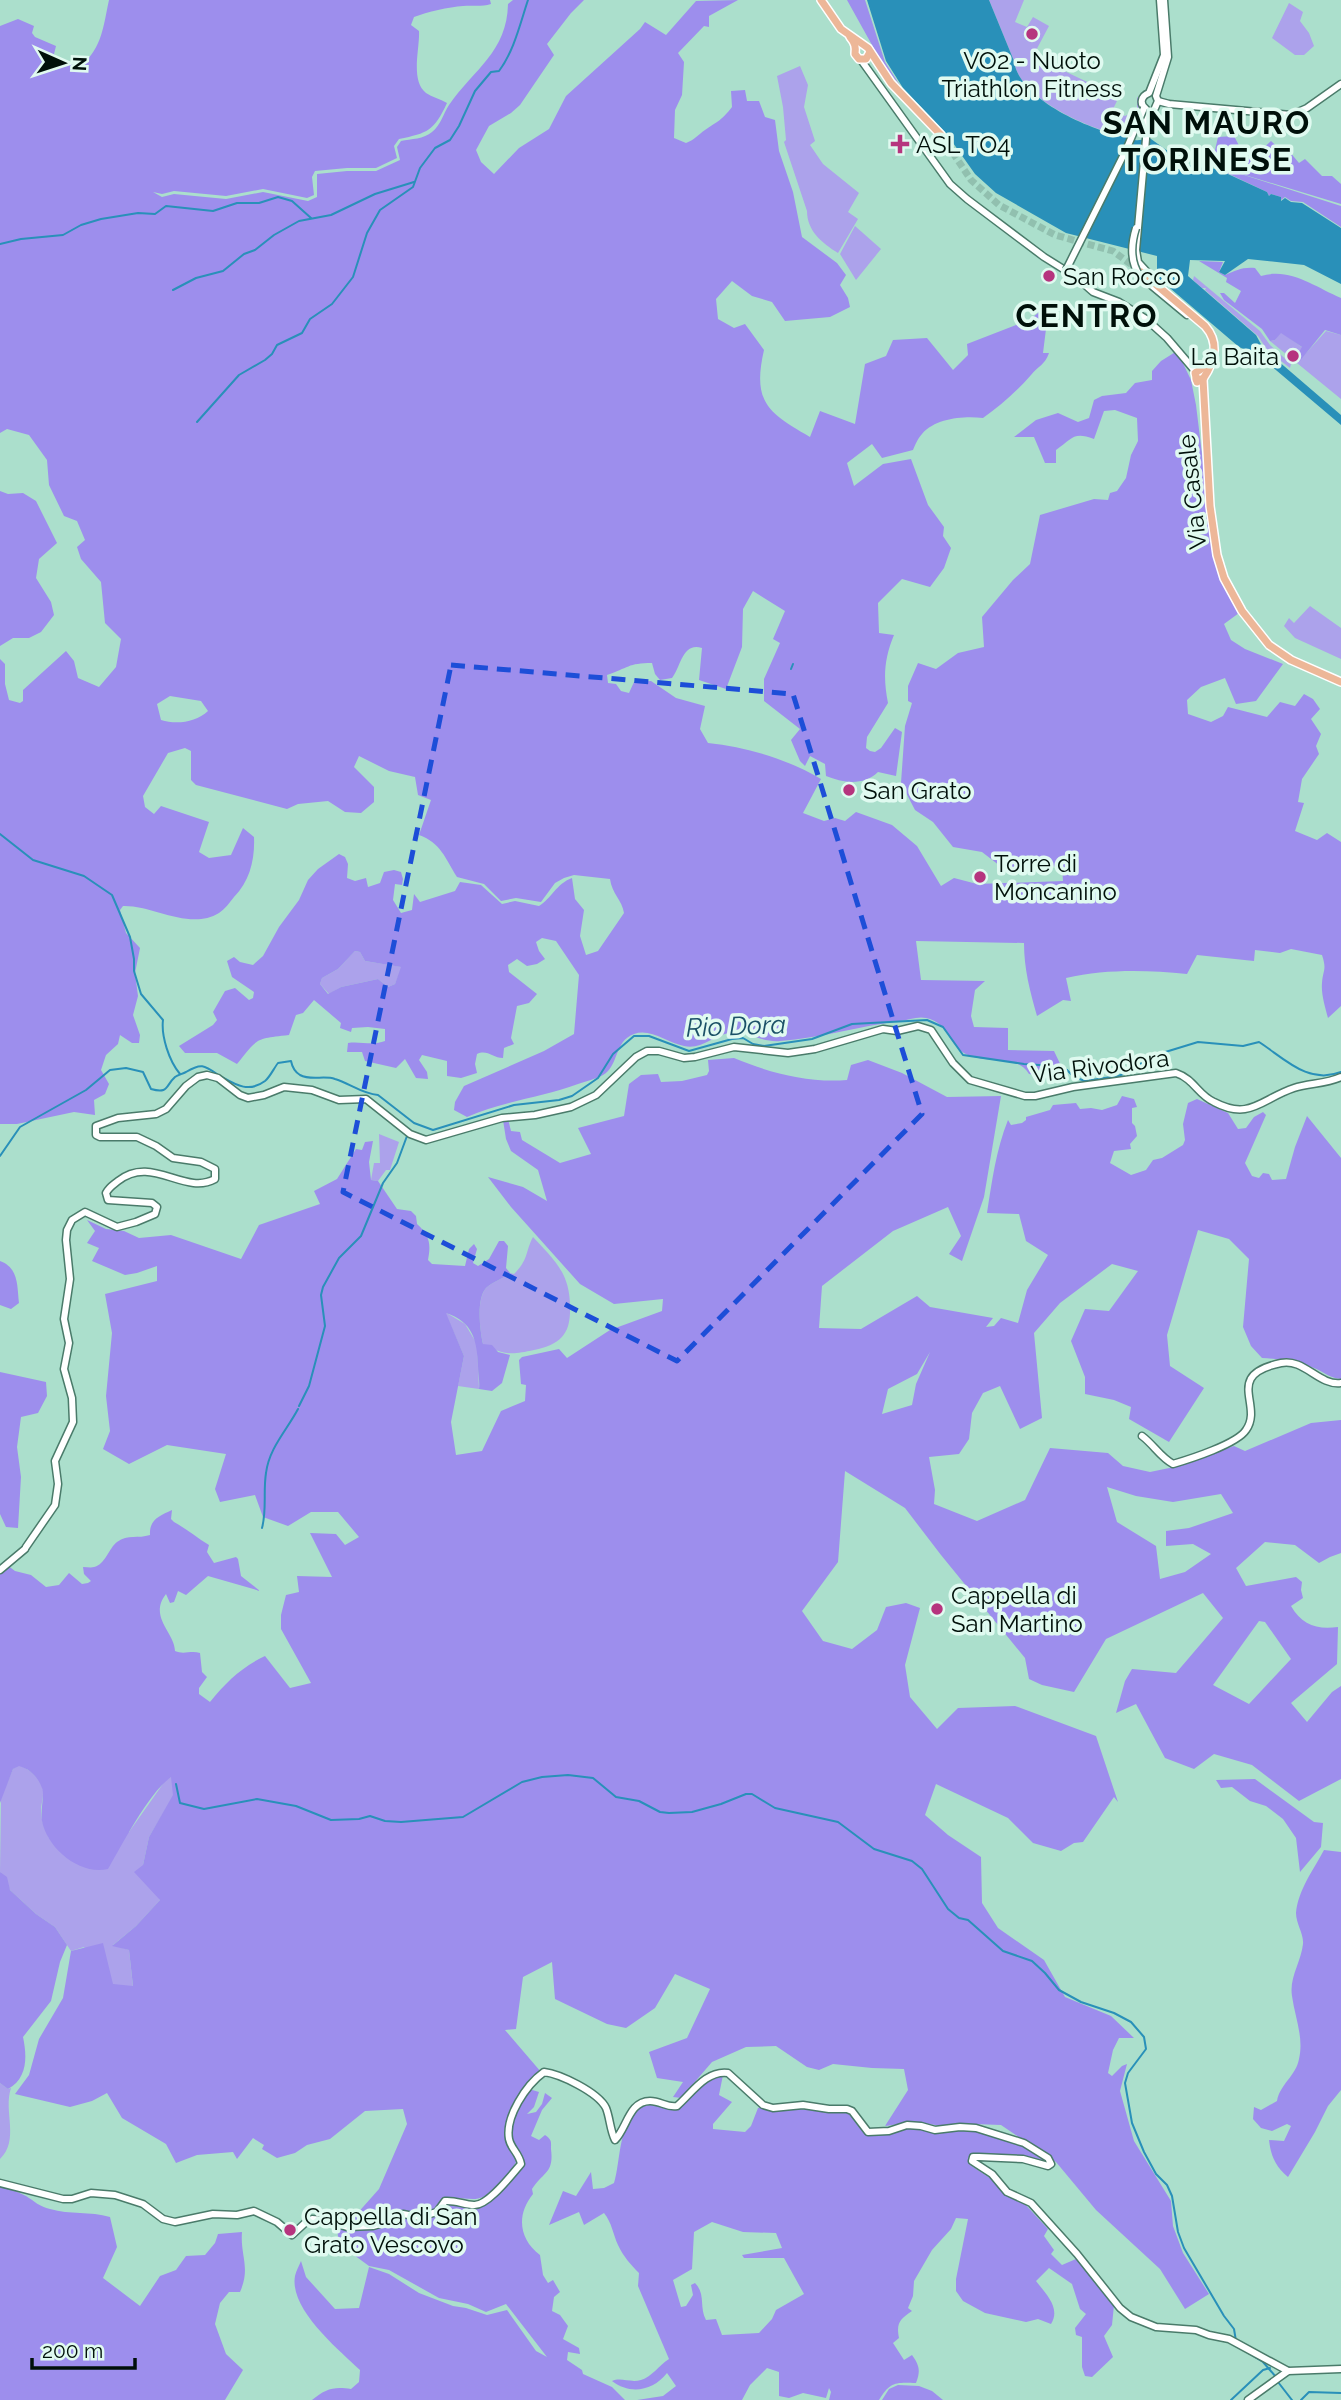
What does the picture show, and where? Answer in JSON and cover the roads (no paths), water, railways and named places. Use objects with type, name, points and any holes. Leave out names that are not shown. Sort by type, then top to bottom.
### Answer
[{"type":"main road","points":[[821,0],[841,29],[866,57]]},
{"type":"main road","points":[[850,36],[857,49],[856,56],[877,62],[896,89],[941,135]]},
{"type":"main road","points":[[857,49],[860,46],[866,57]]},
{"type":"main road","points":[[1141,274],[1207,328],[1215,351],[1213,361],[1201,374]]},
{"type":"main road","name":"Via Casale","points":[[1201,374],[1213,538],[1224,578],[1233,597],[1259,633],[1280,654],[1341,682]]},
{"type":"street","points":[[1141,274],[1135,268],[1132,257],[1146,128],[1162,70],[1162,0]]},
{"type":"street","points":[[866,57],[917,141],[943,177],[967,199],[1093,292],[1119,302],[1146,319],[1201,374]]},
{"type":"street","points":[[1151,104],[1291,115],[1307,108],[1341,84]]},
{"type":"street","points":[[1066,270],[1151,104]]},
{"type":"street","points":[[1136,228],[1138,262],[1190,309],[1200,322]]},
{"type":"street","name":"Via Rivodora","points":[[0,1570],[27,1547],[55,1505],[58,1493],[55,1461],[73,1422],[72,1398],[64,1369],[69,1343],[64,1319],[70,1279],[66,1230],[72,1220],[85,1212],[117,1227],[155,1214],[157,1209],[152,1203],[108,1200],[108,1188],[127,1174],[155,1172],[188,1182],[205,1183],[215,1179],[216,1175],[214,1168],[207,1164],[173,1158],[137,1137],[99,1136],[94,1132],[96,1126],[118,1118],[156,1114],[166,1109],[186,1086],[203,1075],[218,1078],[248,1098],[284,1087],[312,1090],[339,1100],[366,1099],[409,1133],[426,1140],[502,1118],[535,1115],[571,1107],[596,1095],[636,1057],[647,1051],[659,1051],[684,1058],[734,1047],[788,1053],[881,1030],[897,1031],[918,1026],[931,1030],[953,1063],[970,1080],[1035,1096],[1073,1087],[1176,1073],[1186,1077],[1210,1101],[1233,1111],[1252,1108],[1293,1088],[1341,1077]]},
{"type":"street","points":[[1142,1436],[1155,1446],[1161,1457],[1173,1464],[1236,1440],[1248,1429],[1248,1387],[1254,1375],[1260,1370],[1282,1363],[1300,1365],[1331,1384],[1341,1384]]},
{"type":"street","points":[[0,2183],[63,2199],[91,2193],[115,2195],[143,2204],[163,2219],[175,2222],[213,2214],[254,2211],[277,2222],[292,2235],[312,2219],[354,2228],[387,2222],[403,2214],[419,2217],[437,2212],[445,2201],[481,2204],[521,2164],[520,2156],[510,2143],[508,2129],[518,2104],[529,2087],[544,2072],[594,2094],[610,2120],[615,2140],[633,2110],[643,2102],[651,2100],[677,2106],[707,2077],[715,2073],[728,2073],[762,2105],[773,2108],[803,2105],[847,2109],[852,2111],[868,2132],[890,2131],[907,2125],[935,2130],[968,2127],[1024,2143],[1048,2158],[1051,2164],[1048,2166],[1023,2159],[979,2157],[973,2157],[971,2161],[992,2174],[1007,2192],[1031,2203],[1077,2254],[1120,2308],[1131,2317],[1156,2327],[1196,2330],[1236,2342],[1288,2371]]},
{"type":"street","points":[[1248,2400],[1288,2371],[1341,2370]]},
{"type":"water","points":[[867,0],[989,0],[1019,75],[1042,100],[1094,128],[1134,140],[1151,139],[1186,164],[1217,169],[1267,192],[1269,196],[1271,194],[1281,197],[1281,201],[1285,198],[1291,202],[1302,203],[1341,228],[1341,284],[1304,265],[1248,259],[1225,275],[1219,272],[1225,261],[1190,260],[1188,276],[1256,335],[1263,348],[1341,415],[1341,425],[1258,355],[1239,347],[1157,277],[1157,256],[1066,233],[996,193],[975,174],[946,133],[903,88],[886,61]]},
{"type":"waterway","points":[[197,422],[239,375],[265,360],[277,345],[302,333],[310,319],[332,304],[353,277],[367,233],[380,210],[413,187],[420,168],[435,148],[450,140],[475,91],[491,72],[499,71],[509,55],[528,0]]},
{"type":"waterway","points":[[173,290],[196,278],[223,271],[244,254],[255,250],[299,221],[331,215],[375,194],[414,182]]},
{"type":"waterway","points":[[0,244],[63,235],[81,225],[101,219],[138,213],[155,214],[166,206],[213,211],[237,203],[259,203],[278,197],[292,201],[311,218]]},
{"type":"waterway","points":[[791,669],[793,664]]},
{"type":"waterway","points":[[0,834],[33,860],[84,876],[112,895],[130,937],[134,971],[141,994],[163,1020],[167,1048],[180,1074]]},
{"type":"waterway","name":"Rio Dora","points":[[222,1077],[238,1085],[253,1087],[267,1079],[278,1063],[291,1061],[300,1075],[335,1079],[366,1093],[378,1095],[414,1123],[433,1130],[514,1105],[572,1096],[598,1078],[613,1054],[634,1036],[649,1036],[689,1051],[732,1039],[743,1038],[764,1046],[812,1039],[852,1024],[927,1020],[943,1027],[963,1055],[1054,1066],[1085,1081],[1118,1076],[1132,1071],[1149,1057],[1198,1042],[1243,1046],[1259,1042],[1287,1062],[1307,1072],[1318,1075],[1341,1072]]},
{"type":"waterway","name":"Rio Dora","points":[[0,1156],[20,1127],[86,1090],[110,1070],[126,1068],[143,1072],[151,1089],[161,1090],[175,1077],[195,1067],[205,1067],[217,1074]]},
{"type":"waterway","points":[[299,1406],[309,1386],[325,1326],[321,1295],[323,1287],[339,1258],[361,1236],[383,1183],[397,1163],[407,1136]]},
{"type":"waterway","points":[[262,1528],[268,1464],[298,1409]]},
{"type":"waterway","points":[[176,1784],[180,1803],[204,1809],[257,1799],[296,1806],[331,1820],[370,1816],[401,1822],[463,1817],[522,1782],[568,1775],[593,1778],[616,1797],[639,1801],[660,1812],[692,1812],[752,1794],[775,1808],[838,1822],[874,1849],[912,1861],[922,1869],[948,1909],[959,1918],[968,1920],[1003,1951],[1032,1961],[1059,1990],[1131,2022],[1144,2037],[1146,2049],[1128,2073],[1125,2083],[1132,2123],[1156,2174],[1167,2185],[1172,2196],[1178,2232],[1184,2248],[1234,2329],[1236,2341]]},
{"type":"waterway","points":[[1237,2346],[1263,2362],[1276,2377]]},
{"type":"waterway","points":[[1231,2400],[1263,2370],[1270,2368]]},
{"type":"waterway","points":[[1278,2382],[1292,2400]]},
{"type":"waterway","points":[[1301,2400],[1309,2392],[1341,2393]]},
{"type":"tunnel","points":[[941,135],[971,180],[999,205],[1055,235],[1113,251],[1136,268]]},
{"type":"place","name":"VO2 - Nuoto Triathlon Fitness","points":[[1032,34]]},
{"type":"place","name":"ASL TO4","points":[[900,144]]},
{"type":"place","name":"San Rocco","points":[[1049,276]]},
{"type":"place","name":"La Baita","points":[[1293,356]]},
{"type":"place","name":"San Grato","points":[[849,790]]},
{"type":"place","name":"Torre di Moncanino","points":[[980,877]]},
{"type":"place","name":"Cappella di San Martino","points":[[937,1609]]},
{"type":"place","name":"Cappella di San Grato Vescovo","points":[[290,2230]]},
{"type":"district","name":"SAN MAURO TORINESE","points":[[1207,140]]},
{"type":"district","name":"CENTRO","points":[[1087,315]]}]
